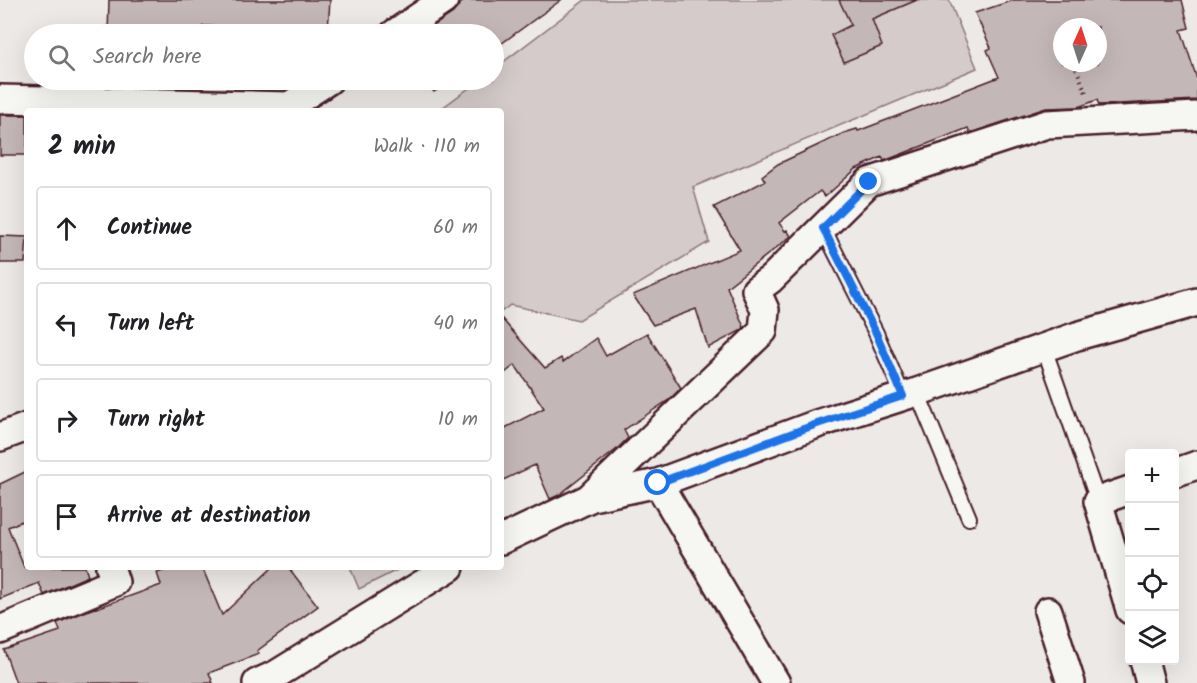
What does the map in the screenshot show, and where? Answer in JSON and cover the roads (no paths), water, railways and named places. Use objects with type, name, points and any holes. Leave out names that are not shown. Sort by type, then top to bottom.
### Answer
[{"type":"street","points":[[409,24],[444,0]]},
{"type":"street","points":[[0,99],[289,106],[313,90]]},
{"type":"street","points":[[588,499],[763,331],[765,310],[756,290],[771,279],[869,182],[1047,124],[1197,116]]},
{"type":"street","points":[[504,539],[592,496],[658,483],[817,424],[1100,329],[1197,302]]},
{"type":"street","points":[[0,437],[24,428]]},
{"type":"street","points":[[1179,471],[1197,465]]},
{"type":"street","points":[[658,483],[776,683]]},
{"type":"street","points":[[1125,491],[1098,501],[1125,593]]},
{"type":"street","points":[[0,630],[115,582],[111,570]]},
{"type":"street","points":[[257,683],[290,675],[446,570]]},
{"type":"street","points":[[1048,611],[1071,683]]},
{"type":"street","points":[[1145,665],[1150,683]]},
{"type":"lane","points":[[823,228],[910,394],[969,518]]},
{"type":"lane","points":[[1044,348],[1098,501]]}]
